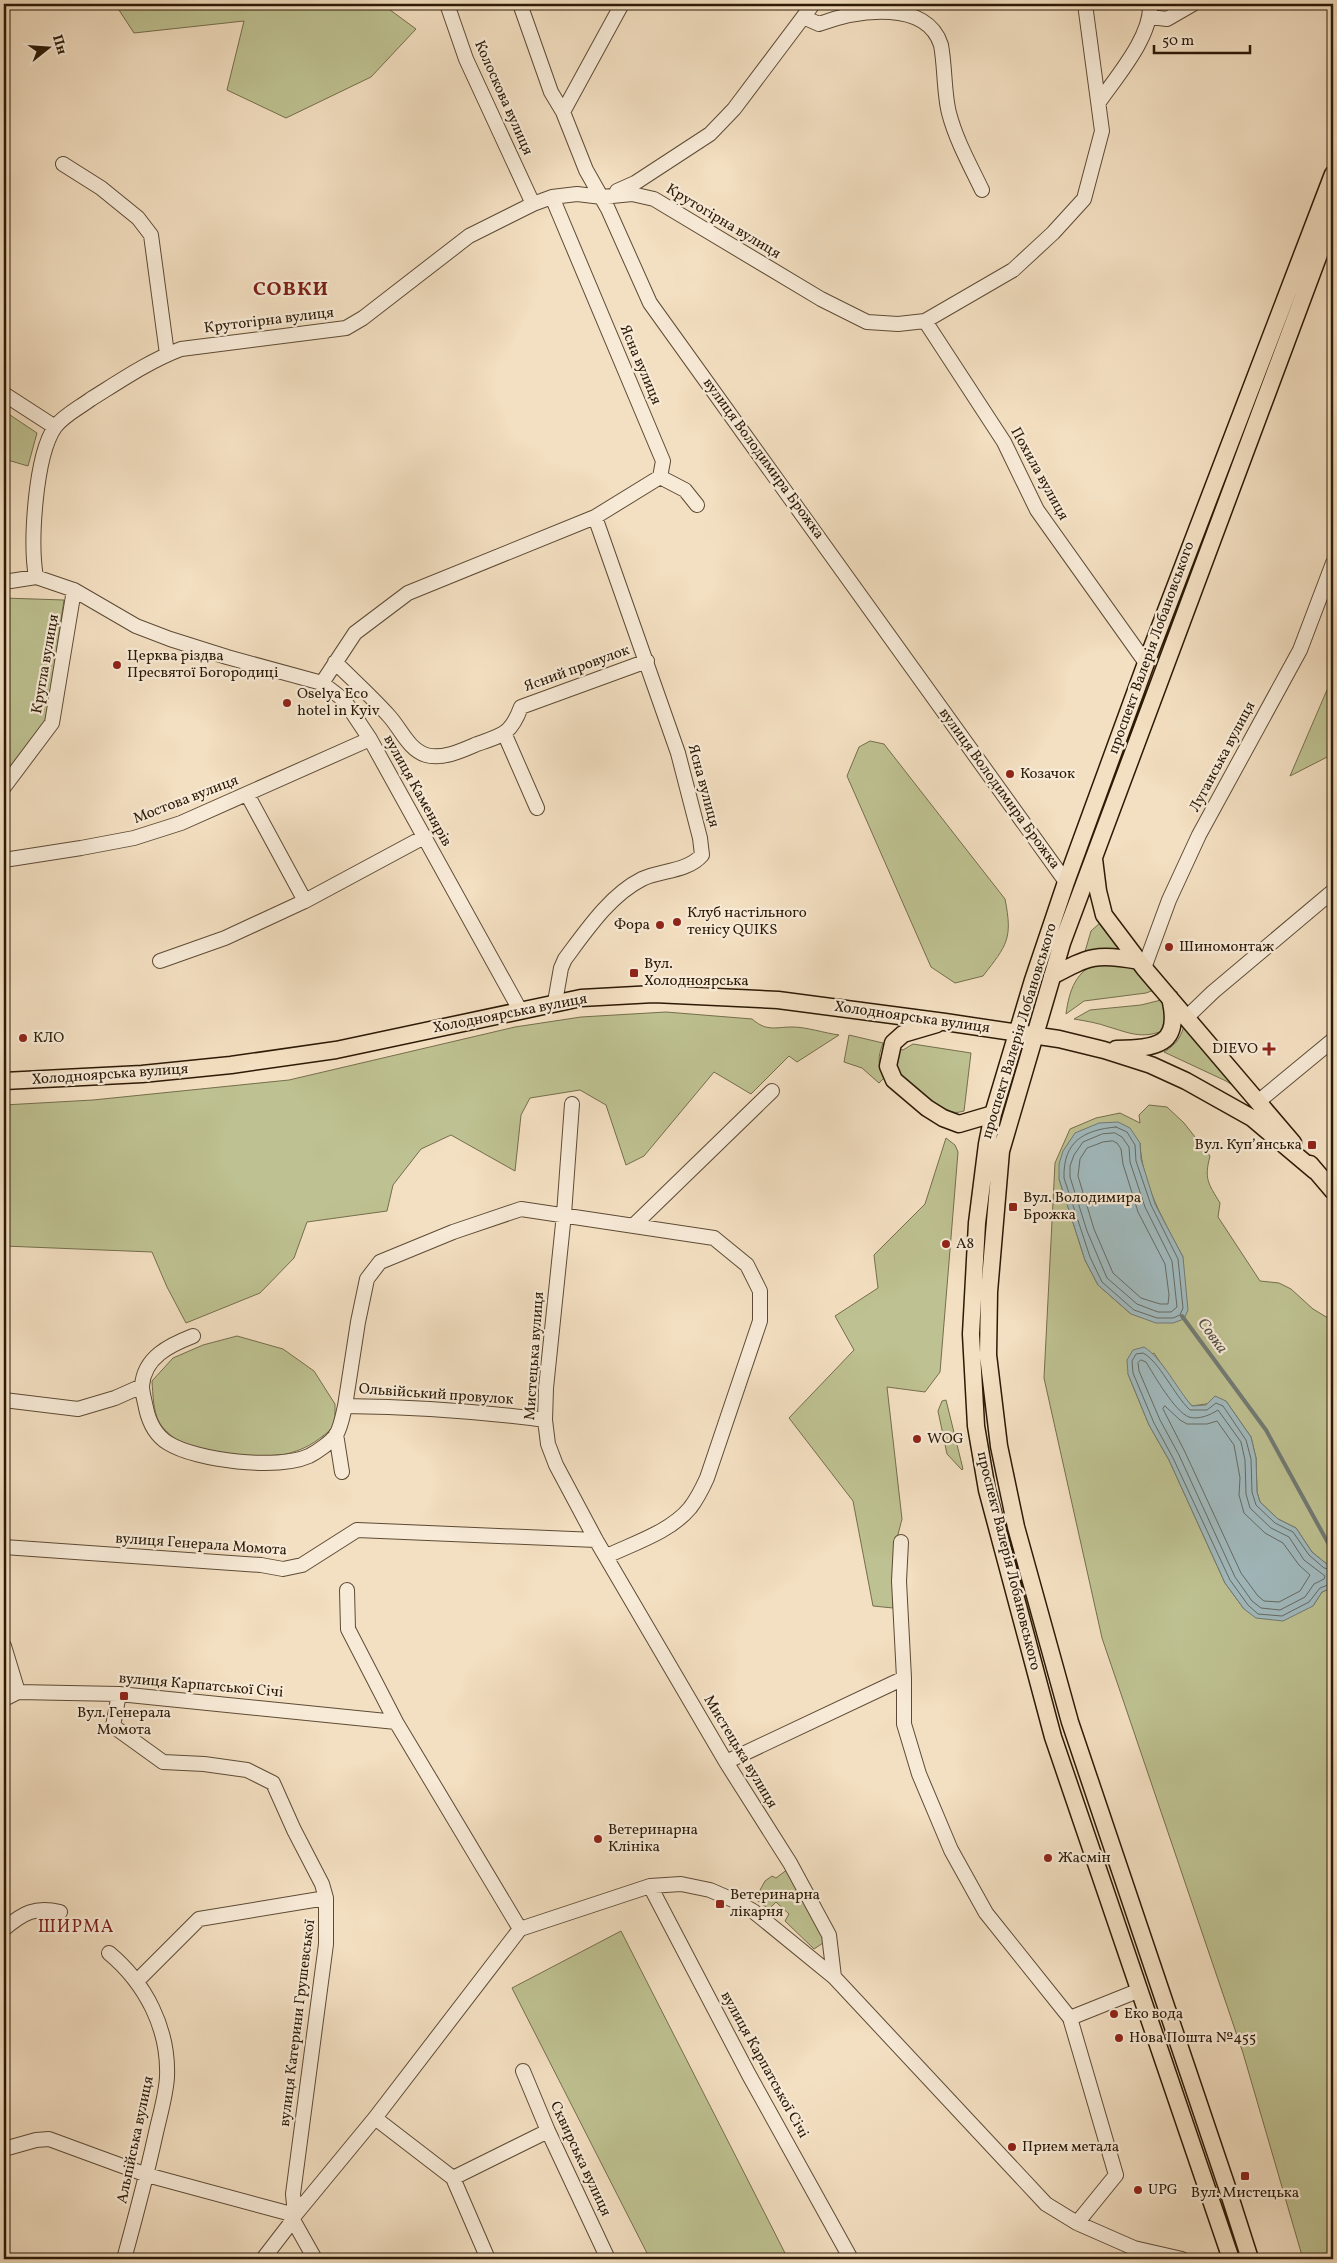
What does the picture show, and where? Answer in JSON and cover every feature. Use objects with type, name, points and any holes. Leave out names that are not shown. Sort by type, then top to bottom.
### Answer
[{"type":"main road","name":"проспект Валерія Лобановського","points":[[1231,2259],[1054,1738],[987,1490],[976,1426],[971,1343],[974,1276],[977,1223],[986,1146],[993,1114],[1066,882],[1146,663],[1333,174]]},
{"type":"main road","name":"проспект Валерія Лобановського","points":[[1250,2259],[1070,1722],[1016,1527],[998,1446],[988,1355],[989,1292],[1001,1151],[1052,976],[1094,854],[1333,216]]},
{"type":"main road","points":[[1094,854],[1098,891],[1104,914],[1141,964],[1188,1017],[1333,1191]]},
{"type":"main road","points":[[1052,976],[1094,957],[1110,956],[1141,964]]},
{"type":"main road","name":"Холодноярська вулиця","points":[[4,1081],[142,1074],[240,1064],[336,1050],[555,1002],[581,998],[654,994],[760,999],[945,1022],[1017,1034]]},
{"type":"main road","points":[[1104,1050],[1147,1048],[1160,1043],[1172,1032],[1174,1016],[1169,996]]},
{"type":"main road","points":[[945,1022],[903,1034],[893,1043],[888,1066],[894,1080],[927,1108],[943,1118],[959,1124],[993,1114]]},
{"type":"main road","points":[[1017,1034],[1104,1050],[1151,1065],[1186,1081],[1252,1118],[1316,1171]]},
{"type":"street","name":"Колоскова вулиця","points":[[446,4],[466,58],[533,204]]},
{"type":"street","name":"вулиця Володимира Брожка","points":[[520,4],[551,92],[563,112],[586,170],[602,197],[650,303],[1066,882]]},
{"type":"street","points":[[563,112],[622,4]]},
{"type":"street","points":[[602,197],[635,183],[710,134],[734,109],[813,4]]},
{"type":"street","name":"Крутогірна вулиця","points":[[36,577],[33,560],[34,522],[41,469],[48,441],[55,427],[66,416],[168,354],[181,349],[346,328],[363,318],[469,236],[533,204],[552,197],[577,194],[602,197],[632,194],[654,199],[821,299],[867,322],[898,324],[925,320],[1013,270],[1053,233],[1084,199],[1102,131],[1085,4]]},
{"type":"street","points":[[1099,102],[1134,50],[1150,10],[1167,20],[1193,4]]},
{"type":"street","points":[[803,17],[819,24],[868,8],[898,5],[925,15],[936,29],[941,46],[948,111],[957,137],[982,190]]},
{"type":"street","points":[[63,164],[101,188],[138,218],[151,236],[168,354]]},
{"type":"street","name":"Ясна вулиця","points":[[552,197],[663,461],[660,477]]},
{"type":"street","name":"Похила вулиця","points":[[925,320],[1004,442],[1037,510],[1146,663]]},
{"type":"street","points":[[4,394],[55,427]]},
{"type":"street","points":[[322,683],[355,633],[408,593],[595,516],[660,477],[685,490],[697,505]]},
{"type":"street","name":"Ясна вулиця","points":[[555,1002],[561,968],[566,959],[625,889],[643,879],[690,865],[702,855],[700,838],[678,753],[595,516]]},
{"type":"street","name":"Луганська вулиця","points":[[1141,964],[1199,835],[1300,650],[1333,563]]},
{"type":"street","name":"вулиця Каменярів","points":[[4,582],[36,577],[74,590],[136,626],[226,657],[322,683],[344,700],[370,739],[520,1010]]},
{"type":"street","name":"Кругла вулиця","points":[[4,787],[52,723],[74,590]]},
{"type":"street","name":"Ясний провулок","points":[[505,735],[515,722],[521,707],[647,661]]},
{"type":"street","points":[[335,662],[389,716],[409,744],[425,755],[439,756],[505,735],[537,808]]},
{"type":"street","name":"Мостова вулиця","points":[[4,860],[134,838],[181,823],[370,739]]},
{"type":"street","points":[[247,794],[305,900]]},
{"type":"street","points":[[160,961],[225,938],[305,900],[424,837]]},
{"type":"street","points":[[1188,1017],[1213,992],[1333,892]]},
{"type":"street","points":[[1259,1101],[1333,1040]]},
{"type":"street","points":[[634,1225],[772,1091]]},
{"type":"street","name":"Мистецька вулиця","points":[[572,1104],[564,1214],[546,1388],[545,1420],[548,1444],[556,1465],[596,1540],[726,1762],[790,1862],[830,1935],[834,1977]]},
{"type":"street","points":[[345,1406],[358,1322],[367,1279],[380,1262],[453,1232],[521,1209],[714,1238],[748,1265],[760,1291],[760,1321],[707,1478],[699,1496],[689,1510],[662,1530],[606,1556]]},
{"type":"street","points":[[193,1336],[174,1343],[159,1353],[148,1366],[142,1386],[148,1420],[166,1442],[193,1455],[231,1460],[276,1462],[309,1456],[336,1434]]},
{"type":"street","points":[[4,1400],[78,1409],[115,1398],[142,1386]]},
{"type":"street","name":"Ольвійський провулок","points":[[336,1434],[345,1406],[415,1407],[479,1411],[545,1420]]},
{"type":"street","points":[[336,1434],[342,1472]]},
{"type":"street","name":"вулиця Генерала Момота","points":[[4,1548],[261,1565],[283,1569],[302,1565],[357,1530],[596,1540]]},
{"type":"street","points":[[901,1542],[898,1581],[904,1678],[904,1724],[919,1774],[951,1850],[986,1913],[1070,2018],[1116,2174],[1077,2223]]},
{"type":"street","points":[[347,1590],[348,1629],[396,1722],[520,1929]]},
{"type":"street","points":[[4,1646],[18,1692]]},
{"type":"street","points":[[726,1762],[904,1678]]},
{"type":"street","name":"вулиця Карпатської Січі","points":[[4,1699],[18,1692],[119,1694],[396,1722]]},
{"type":"street","name":"вулиця Катерини Грушевської","points":[[119,1694],[113,1726],[163,1762],[204,1764],[247,1770],[273,1784],[322,1884],[326,1898],[326,1944],[293,2194],[294,2218]]},
{"type":"street","points":[[263,2259],[375,2118],[520,1929],[650,1886],[681,1884],[710,1890],[753,1911],[834,1977],[1046,2204],[1077,2223],[1134,2248],[1182,2259]]},
{"type":"street","name":"вулиця Карпатської Січі","points":[[650,1886],[749,2075],[851,2259]]},
{"type":"street","points":[[137,1981],[200,1919],[326,1898]]},
{"type":"street","points":[[4,1929],[16,1918],[36,1909],[60,1912]]},
{"type":"street","name":"Альпійська вулиця","points":[[109,1953],[137,1981],[149,1998],[160,2027],[166,2055],[167,2078],[146,2175],[124,2259]]},
{"type":"street","points":[[1070,2018],[1140,1990]]},
{"type":"street","name":"Сквирська вулиця","points":[[523,2071],[548,2131],[608,2259]]},
{"type":"street","points":[[375,2118],[453,2178],[488,2259]]},
{"type":"street","points":[[453,2178],[548,2131]]},
{"type":"street","points":[[4,2149],[36,2140],[49,2139],[146,2175],[294,2218],[315,2259]]},
{"type":"green space","points":[[115,4],[382,4],[416,29],[371,77],[286,118],[227,90],[244,21],[134,33]]},
{"type":"green space","points":[[4,411],[37,433],[28,466],[4,459]]},
{"type":"green space","points":[[4,598],[64,600],[46,722],[4,780]]},
{"type":"green space","points":[[1333,676],[1333,754],[1290,776]]},
{"type":"green space","points":[[870,741],[884,744],[1005,899],[1008,924],[1006,941],[998,957],[983,976],[955,983],[931,967],[847,776],[859,747]]},
{"type":"green space","points":[[1100,923],[1128,956],[1084,955],[1091,931]]},
{"type":"green space","points":[[1100,963],[1132,967],[1154,990],[1146,993],[1084,1001],[1066,1014],[1069,997],[1079,976],[1085,970]]},
{"type":"green space","points":[[1161,1000],[1165,1004],[1169,1017],[1162,1031],[1148,1035],[1136,1034],[1074,1019],[1090,1010],[1141,1005]]},
{"type":"green space","points":[[666,1012],[752,1019],[767,1027],[798,1027],[839,1035],[797,1062],[789,1056],[751,1094],[714,1072],[644,1156],[626,1165],[606,1105],[580,1090],[530,1098],[521,1115],[515,1171],[451,1135],[421,1149],[393,1185],[387,1211],[307,1222],[294,1258],[260,1293],[186,1323],[167,1287],[152,1252],[4,1246],[4,1105],[93,1100],[289,1080],[515,1027],[581,1017]]},
{"type":"green space","points":[[1185,1021],[1256,1100],[1226,1081],[1164,1052],[1178,1039]]},
{"type":"green space","points":[[849,1035],[883,1043],[879,1060],[885,1077],[879,1083],[862,1068],[844,1062]]},
{"type":"green space","points":[[913,1044],[971,1053],[964,1111],[953,1112],[948,1110],[915,1089],[901,1077],[893,1058],[899,1049],[903,1050]]},
{"type":"green space","points":[[1149,1105],[1167,1107],[1184,1123],[1210,1156],[1207,1176],[1220,1203],[1218,1217],[1260,1281],[1279,1283],[1291,1289],[1313,1309],[1333,1321],[1333,1558],[1328,1565],[1312,1552],[1296,1528],[1278,1519],[1260,1502],[1257,1492],[1256,1458],[1251,1437],[1226,1401],[1192,1406],[1180,1393],[1154,1353],[1128,1374],[1149,1425],[1169,1460],[1225,1583],[1244,1609],[1313,1606],[1322,1592],[1333,1587],[1333,2259],[1303,2259],[1243,2053],[1102,1638],[1044,1378],[1055,1163],[1070,1129],[1096,1118],[1120,1113],[1140,1123],[1139,1115]],"holes":[[[1140,1143],[1149,1188],[1183,1257],[1131,1314],[1098,1285],[1085,1260],[1059,1179]]]},
{"type":"green space","points":[[946,1138],[955,1145],[958,1152],[940,1372],[925,1392],[887,1387],[902,1519],[895,1546],[893,1608],[873,1606],[853,1501],[789,1418],[854,1350],[835,1316],[878,1288],[874,1255],[925,1204]]},
{"type":"green space","points":[[237,1336],[283,1349],[314,1371],[335,1404],[335,1426],[303,1448],[290,1453],[267,1456],[221,1454],[206,1451],[185,1445],[167,1432],[159,1422],[156,1412],[152,1381],[173,1358],[203,1345]]},
{"type":"green space","points":[[946,1400],[962,1470],[947,1454],[938,1411],[942,1401]]},
{"type":"green space","points":[[788,1869],[825,1936],[823,1943],[814,1949],[785,1921],[789,1914],[776,1902],[769,1909],[755,1899],[765,1881],[772,1876],[776,1878]]},
{"type":"green space","points":[[621,1931],[788,2259],[650,2259],[512,1988]]},
{"type":"water","points":[[1118,1122],[1130,1128],[1140,1143],[1141,1159],[1155,1204],[1183,1257],[1188,1310],[1184,1319],[1173,1323],[1156,1323],[1131,1314],[1098,1285],[1085,1260],[1059,1179],[1059,1164],[1063,1151],[1075,1133],[1099,1123]]},
{"type":"water","points":[[1144,1347],[1157,1358],[1192,1406],[1206,1405],[1215,1396],[1226,1401],[1251,1437],[1256,1458],[1257,1492],[1260,1502],[1278,1519],[1296,1528],[1312,1552],[1328,1565],[1333,1558],[1333,1587],[1322,1592],[1313,1606],[1283,1621],[1256,1618],[1244,1609],[1225,1583],[1169,1460],[1149,1425],[1128,1374],[1127,1360],[1133,1350]]},
{"type":"waterway","name":"Совка","points":[[1182,1316],[1266,1430],[1333,1552]]},
{"type":"place","name":"Церква різдва Пресвятої Богородиці","points":[[117,665]]},
{"type":"place","name":"Oselya Eco hotel in Kyiv","points":[[287,703]]},
{"type":"place","name":"Козачок","points":[[1010,774]]},
{"type":"place","name":"Клуб настільного тенісу QUIKS","points":[[677,922]]},
{"type":"place","name":"Фора","points":[[660,925]]},
{"type":"place","name":"Шиномонтаж","points":[[1169,947]]},
{"type":"place","name":"Вул. Холодноярська","points":[[634,973]]},
{"type":"place","name":"КЛО","points":[[23,1038]]},
{"type":"place","name":"DIEVO","points":[[1269,1049]]},
{"type":"place","name":"Вул. Куп’янська","points":[[1312,1145]]},
{"type":"place","name":"Вул. Володимира Брожка","points":[[1013,1207]]},
{"type":"place","name":"А8","points":[[946,1244]]},
{"type":"place","name":"WOG","points":[[917,1439]]},
{"type":"place","name":"Вул. Генерала Момота","points":[[124,1696]]},
{"type":"place","name":"Ветеринарна Клініка","points":[[598,1839]]},
{"type":"place","name":"Жасмін","points":[[1048,1858]]},
{"type":"place","name":"Ветеринарна лікарня","points":[[720,1904]]},
{"type":"place","name":"Еко вода","points":[[1114,2014]]},
{"type":"place","name":"Нова Пошта №455","points":[[1119,2038]]},
{"type":"place","name":"Прием метала","points":[[1012,2147]]},
{"type":"place","name":"Вул. Мистецька","points":[[1245,2176]]},
{"type":"place","name":"UPG","points":[[1138,2190]]},
{"type":"district","name":"СОВКИ","points":[[291,290]]},
{"type":"district","name":"ШИРМА","points":[[76,1927]]}]
